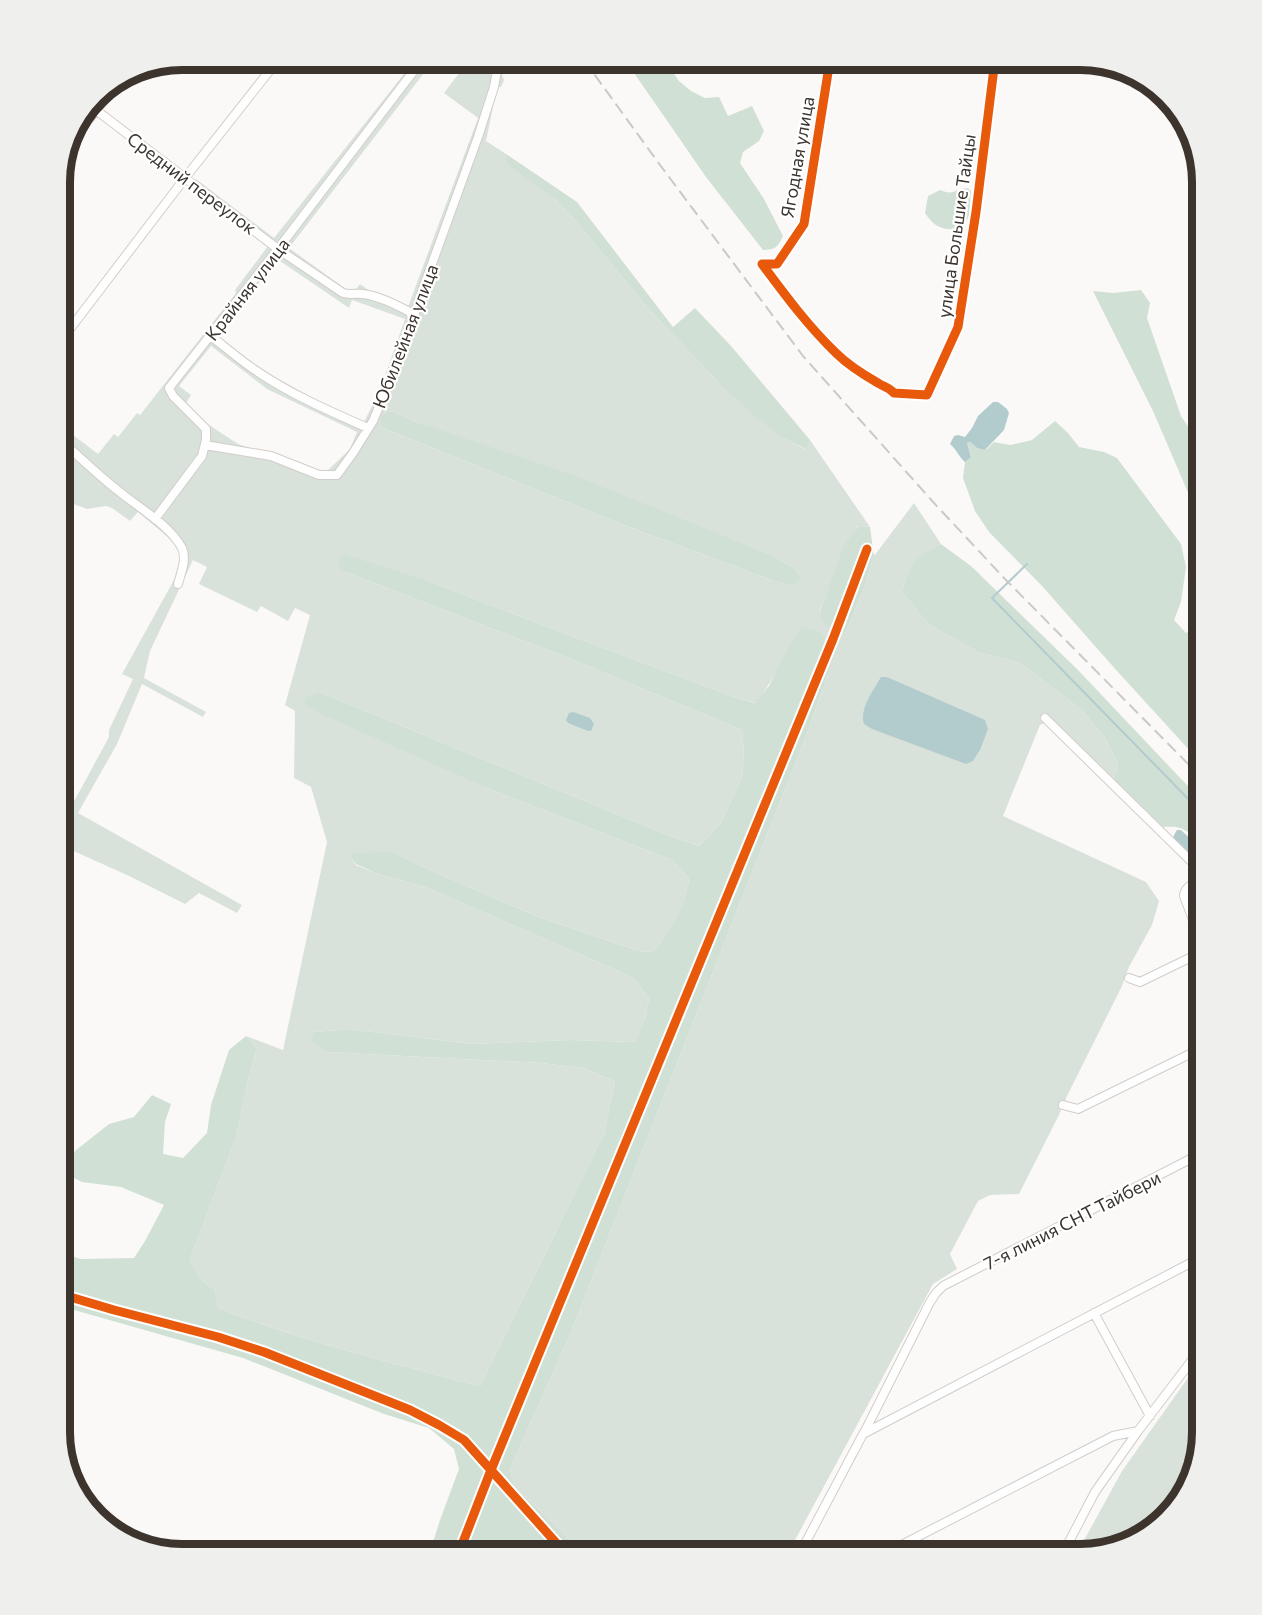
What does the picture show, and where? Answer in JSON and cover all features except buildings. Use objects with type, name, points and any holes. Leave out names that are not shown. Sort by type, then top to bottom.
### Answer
[{"type":"street","points":[[71,328],[269,71]]},
{"type":"street","name":"Крайняя улица","points":[[205,445],[206,429],[173,396],[169,387],[211,336],[414,71]]},
{"type":"street","name":"Юбилейная улица","points":[[205,445],[271,456],[319,475],[337,476],[368,428],[402,351],[478,137],[497,71]]},
{"type":"street","name":"Ягодная улица","points":[[828,71],[804,224],[777,264],[762,264],[802,317],[837,354]]},
{"type":"street","name":"улица Большие Тайцы","points":[[837,354],[880,385],[889,387],[894,393],[927,395],[958,327],[994,71]]},
{"type":"street","name":"Средний переулок","points":[[97,111],[278,249],[343,293],[362,294],[395,304],[410,312],[412,318]]},
{"type":"street","points":[[211,336],[255,370],[285,388],[319,407],[368,428]]},
{"type":"street","points":[[155,519],[202,456],[205,445]]},
{"type":"street","points":[[71,450],[115,489],[172,534],[183,550],[184,563],[178,584]]},
{"type":"street","points":[[462,1544],[833,639],[867,549]]},
{"type":"street","points":[[1045,718],[1192,862]]},
{"type":"street","points":[[1192,885],[1184,893],[1192,917]]},
{"type":"street","points":[[1128,978],[1140,982],[1192,957]]},
{"type":"street","points":[[1063,1105],[1078,1109],[1192,1053]]},
{"type":"street","name":"7-я линия СНТ Тайбери","points":[[863,1434],[930,1302],[943,1286],[1192,1158]]},
{"type":"street","points":[[805,1544],[863,1434],[1192,1262]]},
{"type":"street","points":[[70,1297],[255,1349],[410,1410],[464,1440],[557,1544]]},
{"type":"street","points":[[1094,1313],[1150,1416]]},
{"type":"street","points":[[1068,1544],[1095,1492],[1192,1359]]},
{"type":"street","points":[[903,1544],[1113,1436],[1138,1431]]},
{"type":"shaded area","points":[[406,71],[426,71],[289,248],[350,292],[360,284],[377,296],[408,307],[478,118],[444,93],[461,71],[503,71],[504,80],[501,87],[497,87],[486,141],[506,154],[506,161],[556,200],[645,305],[715,379],[785,439],[805,449],[810,440],[870,527],[858,526],[819,613],[846,632],[865,586],[874,556],[914,503],[941,544],[914,562],[902,592],[928,624],[978,652],[1020,663],[1082,710],[1105,738],[1118,764],[1114,779],[1052,719],[1040,725],[1003,816],[1146,882],[1159,901],[1152,925],[1129,967],[1122,986],[1019,1194],[990,1195],[978,1201],[950,1254],[957,1269],[933,1284],[793,1544],[572,1544],[514,1486],[510,1469],[569,1337],[806,736],[829,672],[801,626],[756,703],[734,697],[431,582],[346,572],[571,659],[742,730],[744,753],[742,777],[721,823],[699,846],[319,692],[487,788],[672,860],[689,878],[687,889],[676,918],[653,952],[638,951],[536,916],[393,852],[352,859],[356,865],[378,874],[425,887],[612,968],[634,979],[649,998],[646,1015],[635,1042],[569,1040],[472,1044],[348,1029],[314,1032],[328,1052],[541,1063],[583,1068],[615,1081],[604,1134],[480,1386],[315,1341],[218,1308],[215,1290],[200,1279],[190,1259],[236,1137],[257,1048],[246,1036],[283,1050],[327,842],[311,787],[294,778],[295,711],[285,705],[310,615],[295,608],[288,621],[261,606],[257,612],[199,584],[207,567],[193,560],[150,651],[144,678],[206,712],[203,717],[142,684],[117,744],[78,813],[242,905],[237,913],[199,893],[185,904],[70,850],[70,807],[109,737],[109,730],[133,679],[122,674],[180,569],[180,555],[176,544],[138,512],[130,521],[106,506],[87,509],[71,503],[71,433],[98,454],[114,434],[118,437],[137,413],[140,415],[236,293],[235,290],[268,246],[191,187],[196,179],[274,238]],"holes":[[[277,259],[349,308],[352,300],[405,319],[380,390],[363,424],[271,381],[217,338]],[[211,346],[267,389],[357,432],[350,449],[325,473],[238,444],[183,408],[191,395],[179,386]],[[391,411],[771,555],[792,567],[789,585],[624,525],[381,427]]]},
{"type":"shaded area","points":[[1192,1372],[1191,1447],[1183,1475],[1173,1495],[1142,1526],[1108,1541],[1082,1544],[1122,1471]]},
{"type":"green space","points":[[633,71],[672,71],[679,81],[691,91],[705,98],[719,97],[728,116],[752,106],[764,131],[759,141],[743,152],[740,163],[764,199],[783,236],[776,247],[763,250],[706,177]]},
{"type":"green space","points":[[506,154],[577,202],[673,327],[695,308],[732,347],[810,440],[806,449],[785,439],[754,416],[715,379],[645,305],[576,221],[556,200],[512,168],[506,161]]},
{"type":"green space","points":[[968,188],[971,191],[969,215],[964,227],[942,228],[933,223],[925,213],[928,196],[940,190],[951,192]]},
{"type":"green space","points":[[1141,290],[1150,303],[1147,318],[1181,416],[1192,431],[1192,502],[1153,411],[1093,291],[1113,293]]},
{"type":"green space","points":[[391,411],[571,474],[771,555],[792,567],[801,577],[798,583],[789,585],[774,581],[624,525],[381,427],[381,416]]},
{"type":"green space","points":[[1055,421],[1079,447],[1104,452],[1117,458],[1181,544],[1186,567],[1181,602],[1174,620],[1186,633],[1192,629],[1192,753],[1042,586],[989,532],[975,511],[963,478],[965,462],[971,456],[967,443],[970,442],[977,448],[986,450],[994,442],[1010,445],[1032,440]]},
{"type":"green space","points":[[859,526],[870,527],[874,556],[865,586],[846,632],[841,632],[830,628],[819,614],[844,545]]},
{"type":"green space","points":[[941,544],[971,566],[1078,670],[1192,790],[1192,835],[1181,828],[1163,827],[1114,779],[1118,764],[1105,738],[1082,710],[1020,663],[978,652],[928,624],[902,592],[911,567],[925,553]]},
{"type":"green space","points":[[344,554],[431,582],[755,703],[769,686],[801,626],[818,631],[823,636],[829,672],[806,736],[569,1337],[510,1469],[514,1486],[572,1544],[432,1544],[459,1469],[454,1449],[429,1428],[384,1414],[243,1358],[70,1309],[70,1256],[81,1259],[134,1258],[164,1205],[121,1187],[82,1182],[70,1176],[70,1163],[75,1151],[109,1124],[134,1117],[152,1095],[171,1104],[165,1122],[163,1154],[183,1158],[207,1133],[211,1105],[229,1050],[246,1036],[257,1048],[236,1137],[190,1259],[200,1279],[215,1290],[218,1308],[315,1341],[381,1360],[480,1386],[604,1134],[615,1081],[583,1068],[541,1063],[328,1052],[311,1042],[314,1032],[348,1029],[472,1044],[569,1040],[635,1042],[646,1015],[649,998],[634,979],[425,887],[378,874],[356,864],[352,859],[352,853],[393,852],[536,916],[638,951],[653,952],[665,935],[681,908],[689,878],[672,860],[487,788],[321,714],[305,705],[305,698],[319,692],[699,846],[721,823],[742,777],[744,753],[742,730],[571,659],[346,572],[340,569],[339,560]]},
{"type":"water","points":[[993,402],[998,402],[1009,413],[1004,430],[985,450],[977,448],[970,442],[967,443],[971,457],[965,462],[950,444],[954,436],[965,437],[978,416]]},
{"type":"water","points":[[881,677],[887,677],[985,720],[988,729],[973,761],[966,764],[864,724],[865,706]]},
{"type":"water","points":[[573,712],[590,718],[594,724],[591,731],[568,723],[566,720],[569,713]]},
{"type":"water","points":[[1177,830],[1181,830],[1192,840],[1192,854],[1173,839]]},
{"type":"waterway","points":[[1027,564],[992,598],[1192,803]]},
{"type":"railway","points":[[592,71],[803,356],[1005,579],[1192,768]]},
{"type":"cycle path","points":[[828,71],[804,224],[777,264],[762,264],[806,321],[846,362],[894,393],[927,395],[958,327],[976,212],[994,71]]},
{"type":"cycle path","points":[[462,1544],[833,639],[867,549]]},
{"type":"cycle path","points":[[70,1297],[218,1337],[264,1352],[410,1410],[464,1440],[557,1544]]}]
